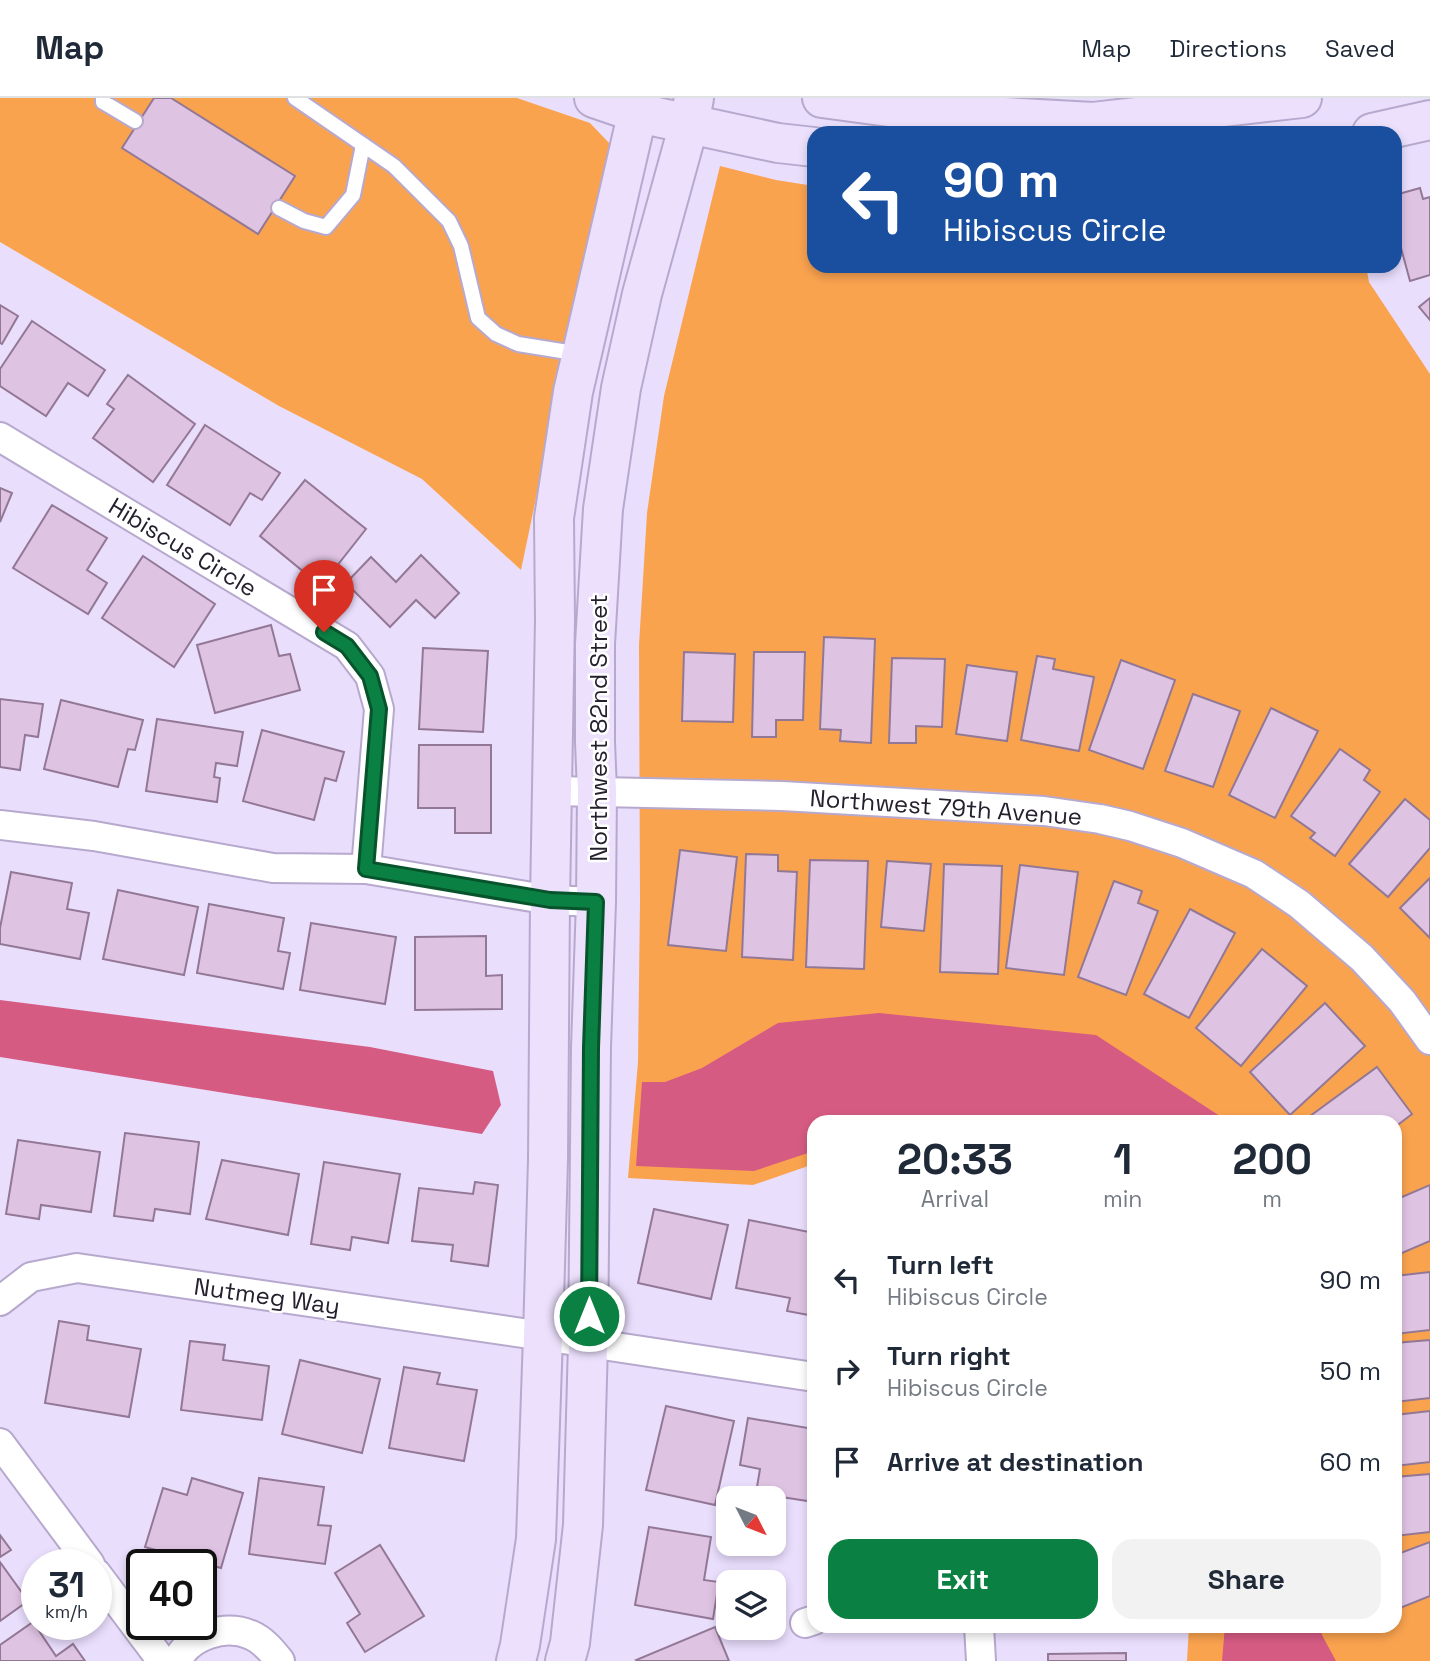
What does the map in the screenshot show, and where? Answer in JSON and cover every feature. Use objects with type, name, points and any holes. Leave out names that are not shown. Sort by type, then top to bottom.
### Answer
[{"type":"street","points":[[594,98],[691,111],[778,143],[807,146]]},
{"type":"street","points":[[822,98],[933,114],[1093,121],[1302,98]]},
{"type":"street","name":"Northwest 82nd Street","points":[[516,1661],[536,1539],[543,1336],[548,1160],[554,517],[573,391],[639,106]]},
{"type":"street","name":"Northwest 82nd Street","points":[[565,1661],[570,1643],[583,1525],[596,902],[595,644],[603,509],[621,388],[642,294],[691,111]]},
{"type":"street","points":[[1402,126],[1430,120]]},
{"type":"street","name":"Hibiscus Circle","points":[[0,437],[347,646],[370,676],[379,709],[366,869]]},
{"type":"street","name":"Northwest 79th Avenue","points":[[552,791],[782,796],[1044,811],[1130,826],[1182,843],[1254,874],[1299,904],[1362,958],[1402,1001],[1430,1040]]},
{"type":"street","points":[[0,825],[94,836],[273,868],[366,869],[550,900],[596,902]]},
{"type":"street","name":"Nutmeg Way","points":[[0,1301],[31,1277],[77,1268],[807,1376]]},
{"type":"street","points":[[0,1443],[79,1549]]},
{"type":"street","points":[[112,1594],[162,1661]]},
{"type":"street","points":[[177,1661],[194,1642],[212,1632],[232,1630],[251,1634],[268,1646],[280,1661]]},
{"type":"street","points":[[979,1633],[981,1661]]},
{"type":"lane","points":[[103,98],[103,102],[135,121]]},
{"type":"lane","points":[[295,98],[394,166],[449,221],[461,246],[478,317],[496,334],[518,344],[581,354]]},
{"type":"lane","points":[[279,208],[304,221],[326,227],[353,195],[363,145]]},
{"type":"shaded area","points":[[0,98],[517,98],[590,123],[610,144],[521,570],[422,479],[279,406],[0,242]]},
{"type":"shaded area","points":[[720,166],[807,185],[807,273],[1367,273],[1369,282],[1430,374],[1430,1661],[1187,1661],[1189,1633],[1402,1633],[1402,1115],[807,1115],[807,1166],[753,1185],[628,1178],[638,1062],[639,645],[647,513],[664,396]]},
{"type":"shaded area","points":[[0,1000],[370,1047],[493,1071],[501,1105],[482,1134],[0,1057]]},
{"type":"shaded area","points":[[879,1013],[1096,1035],[1218,1115],[807,1115],[807,1153],[754,1171],[636,1166],[642,1082],[665,1082],[702,1068],[778,1023]]},
{"type":"shaded area","points":[[1224,1633],[1322,1633],[1336,1661],[1222,1661]]},
{"type":"building","points":[[154,98],[171,98],[295,176],[258,234],[122,148]]},
{"type":"building","points":[[1420,188],[1423,199],[1430,197],[1430,275],[1410,281],[1402,252],[1402,193]]},
{"type":"building","points":[[1430,298],[1430,320],[1419,307]]},
{"type":"building","points":[[0,305],[18,316],[2,344],[0,343]]},
{"type":"building","points":[[32,321],[105,370],[88,396],[68,383],[46,416],[0,386],[0,369]]},
{"type":"building","points":[[128,375],[195,424],[153,482],[93,438],[114,409],[107,404]]},
{"type":"building","points":[[205,425],[280,473],[262,500],[250,493],[230,525],[167,485]]},
{"type":"building","points":[[305,480],[366,529],[321,586],[260,536]]},
{"type":"building","points":[[0,488],[12,493],[0,522]]},
{"type":"building","points":[[52,505],[107,538],[87,570],[107,583],[88,614],[13,568]]},
{"type":"building","points":[[421,555],[459,593],[435,618],[416,600],[390,627],[346,583],[371,557],[396,582]]},
{"type":"building","points":[[143,556],[215,604],[174,667],[102,618]]},
{"type":"building","points":[[271,625],[279,656],[290,654],[300,690],[215,713],[197,645]]},
{"type":"building","points":[[824,637],[875,639],[871,743],[840,741],[841,730],[820,729]]},
{"type":"building","points":[[423,648],[488,651],[483,732],[419,729]]},
{"type":"building","points":[[684,652],[735,654],[733,722],[682,721]]},
{"type":"building","points":[[754,652],[805,652],[803,720],[776,720],[776,737],[752,737]]},
{"type":"building","points":[[1037,656],[1055,659],[1053,669],[1094,677],[1079,751],[1021,740]]},
{"type":"building","points":[[892,658],[945,659],[942,727],[916,726],[916,743],[889,743]]},
{"type":"building","points":[[1121,660],[1175,680],[1143,769],[1089,750]]},
{"type":"building","points":[[967,665],[1017,672],[1007,741],[956,734]]},
{"type":"building","points":[[1193,694],[1240,711],[1213,787],[1165,771]]},
{"type":"building","points":[[0,699],[43,704],[38,737],[25,735],[20,770],[0,767]]},
{"type":"building","points":[[61,700],[143,720],[135,750],[128,749],[118,787],[44,769]]},
{"type":"building","points":[[1271,708],[1318,731],[1275,818],[1229,795]]},
{"type":"building","points":[[157,719],[243,732],[237,766],[216,763],[214,777],[220,778],[217,802],[146,791]]},
{"type":"building","points":[[262,730],[344,752],[336,781],[325,778],[314,820],[243,801]]},
{"type":"building","points":[[419,745],[491,745],[491,833],[455,833],[455,808],[418,808]]},
{"type":"building","points":[[1340,749],[1370,770],[1364,780],[1380,792],[1335,856],[1310,838],[1315,833],[1291,816]]},
{"type":"building","points":[[1405,799],[1430,820],[1430,848],[1388,897],[1349,864]]},
{"type":"building","points":[[680,850],[737,857],[726,951],[668,945]]},
{"type":"building","points":[[746,854],[778,855],[778,871],[797,872],[793,960],[742,957]]},
{"type":"building","points":[[810,860],[868,861],[864,969],[806,967]]},
{"type":"building","points":[[887,861],[931,864],[924,931],[881,927]]},
{"type":"building","points":[[944,864],[1002,866],[998,974],[940,972]]},
{"type":"building","points":[[1020,865],[1078,872],[1064,975],[1006,968]]},
{"type":"building","points":[[11,872],[72,883],[67,909],[89,913],[80,959],[0,944],[0,928]]},
{"type":"building","points":[[1430,878],[1430,938],[1400,908]]},
{"type":"building","points":[[1114,881],[1142,891],[1138,903],[1158,911],[1126,995],[1078,977]]},
{"type":"building","points":[[118,890],[198,907],[184,975],[103,959]]},
{"type":"building","points":[[209,904],[284,918],[278,951],[290,953],[283,989],[197,973]]},
{"type":"building","points":[[1190,909],[1235,933],[1189,1018],[1144,994]]},
{"type":"building","points":[[311,923],[396,937],[385,1004],[300,990]]},
{"type":"building","points":[[486,936],[486,976],[502,975],[502,1009],[415,1010],[415,937]]},
{"type":"building","points":[[1262,949],[1307,986],[1241,1066],[1196,1028]]},
{"type":"building","points":[[1325,1003],[1365,1046],[1290,1115],[1250,1072]]},
{"type":"building","points":[[1377,1067],[1412,1114],[1402,1122],[1402,1115],[1312,1115]]},
{"type":"building","points":[[125,1133],[199,1142],[190,1214],[155,1209],[153,1221],[114,1216]]},
{"type":"building","points":[[18,1140],[100,1152],[91,1212],[41,1205],[39,1219],[6,1214]]},
{"type":"building","points":[[222,1160],[299,1174],[288,1235],[206,1219]]},
{"type":"building","points":[[324,1162],[400,1174],[388,1243],[352,1237],[350,1250],[311,1244]]},
{"type":"building","points":[[475,1182],[498,1185],[488,1266],[451,1261],[453,1245],[412,1241],[419,1188],[473,1194]]},
{"type":"building","points":[[1430,1185],[1430,1241],[1402,1253],[1402,1197]]},
{"type":"building","points":[[654,1209],[728,1225],[711,1299],[638,1283]]},
{"type":"building","points":[[749,1220],[807,1232],[807,1315],[787,1311],[790,1298],[736,1288]]},
{"type":"building","points":[[1430,1272],[1430,1330],[1402,1333],[1402,1275]]},
{"type":"building","points":[[59,1321],[89,1326],[87,1340],[141,1349],[129,1417],[45,1403]]},
{"type":"building","points":[[1430,1340],[1430,1398],[1402,1401],[1402,1342]]},
{"type":"building","points":[[190,1341],[225,1345],[223,1360],[269,1366],[262,1420],[181,1410]]},
{"type":"building","points":[[300,1360],[380,1379],[362,1453],[282,1434]]},
{"type":"building","points":[[404,1367],[440,1373],[437,1384],[477,1390],[464,1461],[389,1448]]},
{"type":"building","points":[[666,1406],[734,1421],[719,1486],[716,1486],[715,1505],[646,1490]]},
{"type":"building","points":[[1430,1411],[1430,1462],[1402,1465],[1402,1414]]},
{"type":"building","points":[[748,1418],[807,1428],[807,1501],[786,1498],[786,1486],[757,1486],[760,1469],[740,1465]]},
{"type":"building","points":[[1430,1474],[1430,1532],[1402,1535],[1402,1476]]},
{"type":"building","points":[[192,1478],[243,1493],[221,1568],[217,1567],[217,1549],[145,1547],[163,1488],[187,1495]]},
{"type":"building","points":[[259,1478],[324,1487],[318,1525],[331,1526],[325,1564],[249,1554]]},
{"type":"building","points":[[649,1527],[711,1537],[704,1580],[716,1582],[713,1619],[635,1605]]},
{"type":"building","points":[[0,1535],[11,1550],[0,1557]]},
{"type":"building","points":[[1430,1542],[1430,1596],[1402,1607],[1402,1552]]},
{"type":"building","points":[[380,1545],[424,1616],[365,1652],[347,1623],[360,1614],[335,1573]]},
{"type":"building","points":[[0,1562],[21,1591],[21,1606],[0,1621]]},
{"type":"building","points":[[715,1627],[716,1640],[720,1640],[729,1661],[637,1661]]},
{"type":"building","points":[[21,1630],[21,1640],[45,1640],[56,1656],[73,1644],[85,1661],[0,1661],[0,1645]]},
{"type":"building","points":[[1126,1653],[1126,1661],[1048,1661],[1048,1654]]},
{"type":"route","points":[[324,632],[347,646],[370,676],[379,709],[366,869],[550,900],[596,902],[591,1048],[589,1316]]}]
